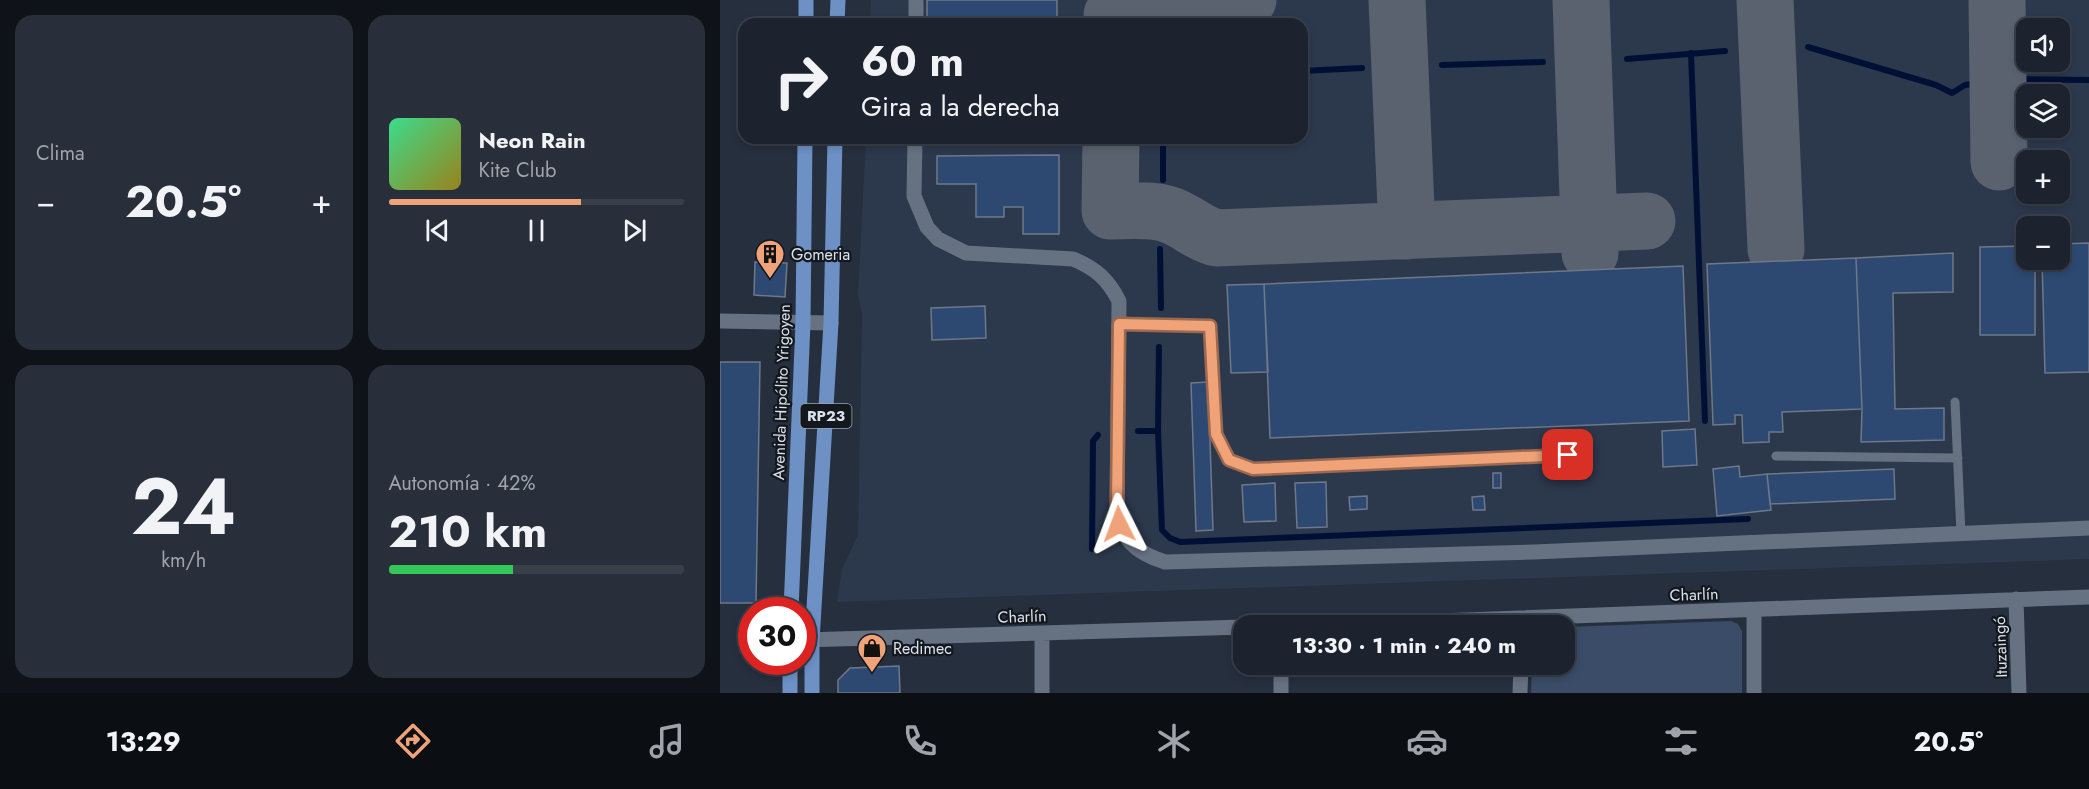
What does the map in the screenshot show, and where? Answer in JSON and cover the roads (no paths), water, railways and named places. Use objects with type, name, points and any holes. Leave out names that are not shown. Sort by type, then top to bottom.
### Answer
[{"type":"main road","points":[[806,0],[806,18]]},
{"type":"main road","points":[[837,18],[838,0]]},
{"type":"main road","name":"Avenida Hipólito Yrigoyen","points":[[791,597],[802,323],[805,144]]},
{"type":"main road","name":"RP23","points":[[810,597],[831,323],[835,144]]},
{"type":"main road","points":[[790,675],[790,693]]},
{"type":"main road","name":"RP23","points":[[810,675],[812,693]]},
{"type":"street","points":[[916,0],[916,18]]},
{"type":"street","points":[[915,144],[915,196],[927,227],[938,239],[966,253],[1072,259],[1088,266],[1112,287],[1119,301],[1117,508],[1119,524],[1134,547],[1148,557],[1165,562],[1534,552],[2089,528]]},
{"type":"street","points":[[720,321],[831,323]]},
{"type":"street","name":"Charlín","points":[[1575,619],[2089,597]]},
{"type":"street","name":"Ituzaingó","points":[[2016,599],[2019,693]]},
{"type":"street","points":[[1754,610],[1754,693]]},
{"type":"street","name":"Charlín","points":[[816,640],[1233,627]]},
{"type":"street","points":[[1042,634],[1042,693]]},
{"type":"street","points":[[1281,675],[1281,693]]},
{"type":"street","points":[[1520,693],[1521,675]]},
{"type":"lane","points":[[1119,324],[1210,326],[1216,434],[1229,460],[1253,469],[1568,455]]},
{"type":"lane","points":[[1955,402],[1960,534]]},
{"type":"lane","points":[[1776,456],[1958,458]]},
{"type":"waterway","points":[[1808,47],[1936,85],[1952,93],[1965,85],[1980,83]]},
{"type":"waterway","points":[[1627,59],[1725,51]]},
{"type":"waterway","points":[[1691,53],[1705,421]]},
{"type":"waterway","points":[[1442,65],[1543,62]]},
{"type":"waterway","points":[[1308,71],[1362,68]]},
{"type":"waterway","points":[[2011,79],[2089,80]]},
{"type":"waterway","points":[[1163,144],[1163,180]]},
{"type":"waterway","points":[[1160,249],[1161,308]]},
{"type":"waterway","points":[[1159,347],[1158,431],[1162,530],[1170,538],[1180,542],[1748,519]]},
{"type":"waterway","points":[[1138,431],[1158,431]]},
{"type":"waterway","points":[[1092,549],[1093,441],[1098,435]]},
{"type":"place","name":"Gomeria","points":[[770,280]]},
{"type":"place","name":"Redimec","points":[[872,674]]}]
